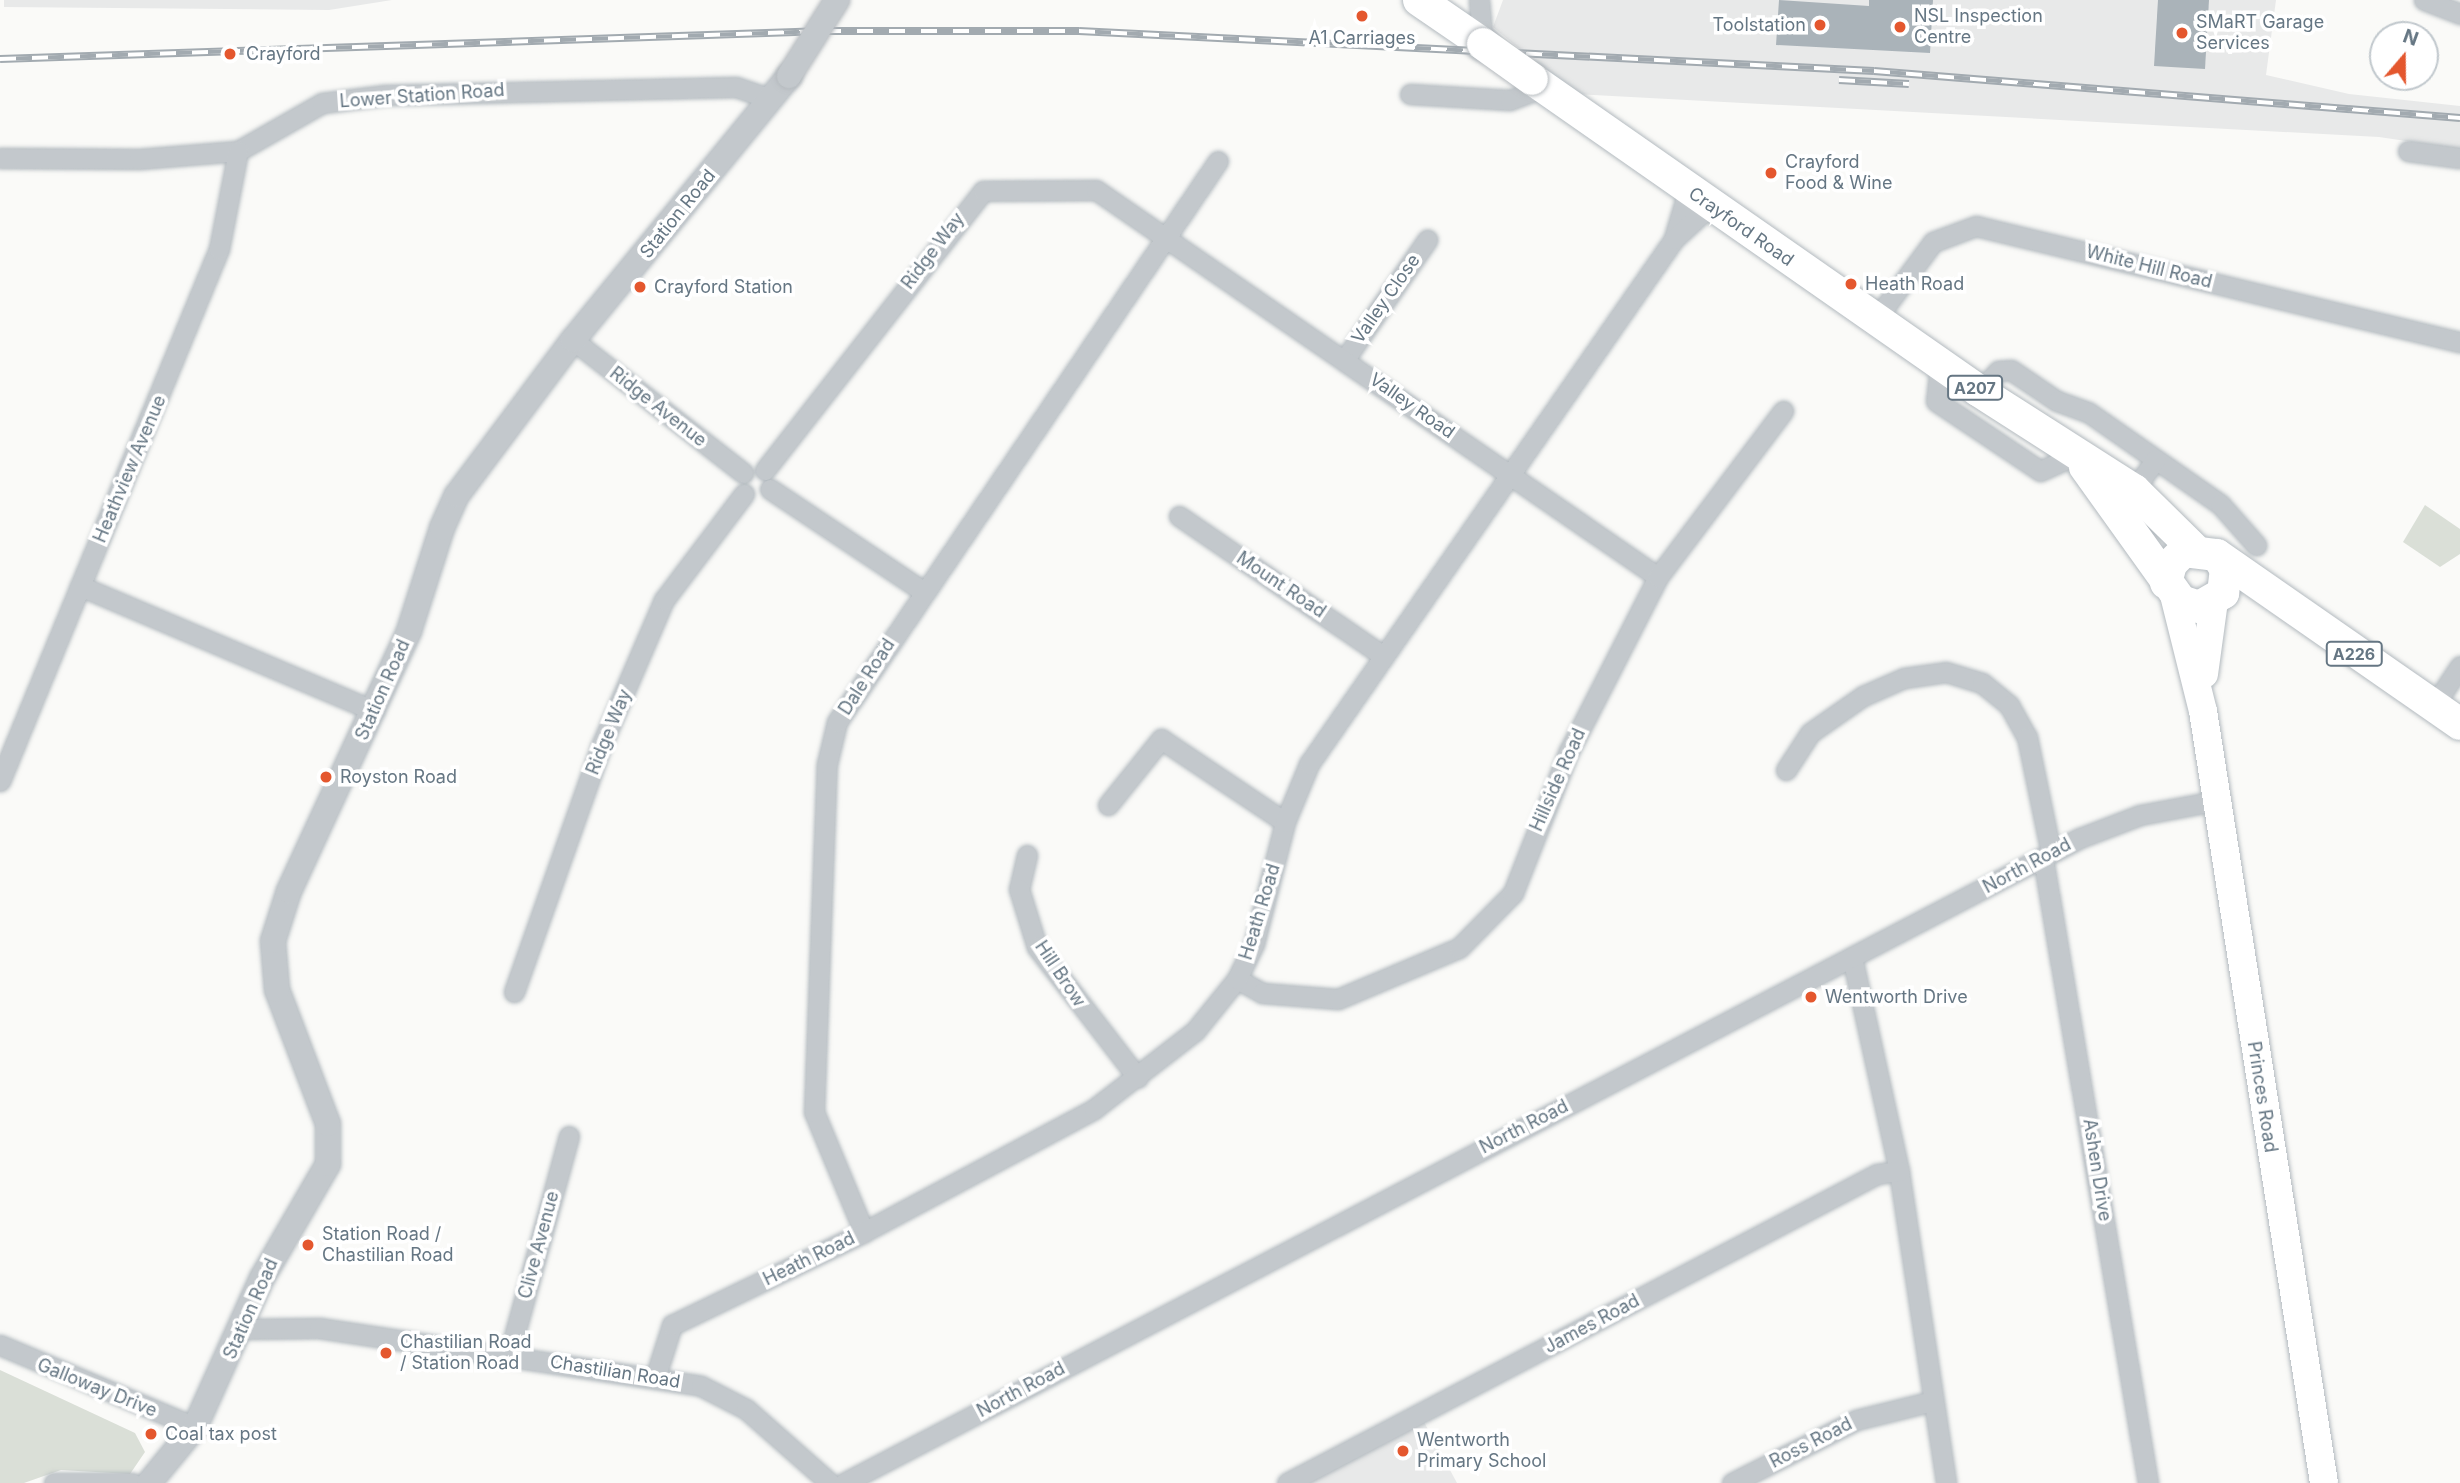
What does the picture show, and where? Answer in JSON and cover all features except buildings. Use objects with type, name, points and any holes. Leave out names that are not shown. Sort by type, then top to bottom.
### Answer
[{"type":"main road","name":"Crayford Road","points":[[1430,1],[1483,44],[1699,199],[1979,391],[2134,490],[2205,552]]},
{"type":"main road","name":"Crayford Road","points":[[2076,455],[2170,589]]},
{"type":"main road","points":[[2205,552],[2226,570],[2219,597],[2199,607],[2170,589],[2176,557],[2205,552]]},
{"type":"main road","name":"A226","points":[[2205,552],[2460,724]]},
{"type":"main road","name":"Princes Road","points":[[2170,589],[2203,711],[2214,801],[2324,1483]]},
{"type":"main road","name":"Princes Road","points":[[2203,711],[2205,640],[2219,597]]},
{"type":"main road","name":"A226","points":[[2219,597],[2275,600]]},
{"type":"street","name":"Station Road","points":[[149,1483],[195,1427],[243,1329],[262,1278],[321,1183],[330,1145],[322,1101],[277,990],[273,941],[289,891],[375,711],[457,495],[573,340],[789,76],[837,0]]},
{"type":"street","points":[[1479,0],[1483,44]]},
{"type":"street","points":[[2424,0],[2460,14]]},
{"type":"street","points":[[1410,94],[1510,100],[1538,83]]},
{"type":"street","name":"Lower Station Road","points":[[0,158],[139,159],[238,151],[322,103],[385,95],[736,87],[771,99]]},
{"type":"street","name":"Heathview Avenue","points":[[0,781],[219,249],[238,151]]},
{"type":"street","points":[[2408,151],[2460,158]]},
{"type":"street","name":"Dale Road","points":[[864,1232],[814,1112],[827,764],[837,722],[923,591],[1218,161]]},
{"type":"street","name":"Ridge Way","points":[[767,479],[983,191],[1096,190],[1166,235]]},
{"type":"street","name":"Heath Road","points":[[655,1378],[672,1325],[864,1232],[1138,1079],[1195,1031],[1237,979],[1254,944],[1285,822],[1309,764],[1507,473],[1674,239],[1699,199]]},
{"type":"street","name":"White Hill Road","points":[[1876,320],[1933,242],[1976,226],[2460,342]]},
{"type":"street","name":"Valley Road","points":[[1166,235],[1658,577]]},
{"type":"street","name":"Valley Close","points":[[1345,359],[1427,240]]},
{"type":"street","name":"Ridge Avenue","points":[[573,340],[743,473]]},
{"type":"street","points":[[1940,364],[1936,401],[2040,471],[2076,455]]},
{"type":"street","points":[[1979,391],[1998,371],[2011,370],[2057,401],[2088,412],[2220,504],[2256,545]]},
{"type":"street","name":"Hillside Road","points":[[1237,979],[1262,993],[1338,999],[1459,948],[1513,893],[1564,762],[1658,577],[1783,411]]},
{"type":"street","points":[[2134,490],[2155,460]]},
{"type":"street","points":[[767,479],[757,498],[744,494],[743,473],[767,479],[923,591]]},
{"type":"street","name":"Ridge Way","points":[[514,992],[601,746],[664,600],[744,494]]},
{"type":"street","name":"Mount Road","points":[[1179,516],[1382,655]]},
{"type":"street","points":[[80,586],[375,711]]},
{"type":"street","points":[[2433,707],[2460,666]]},
{"type":"street","name":"Ashen Drive","points":[[1786,770],[1810,733],[1863,696],[1904,678],[1946,672],[1982,683],[2009,705],[2027,737],[2148,1483]]},
{"type":"street","points":[[1108,805],[1161,739],[1285,822]]},
{"type":"street","name":"North Road","points":[[844,1483],[2047,856],[2121,820],[2214,801]]},
{"type":"street","name":"Hill Brow","points":[[1027,855],[1019,889],[1037,947],[1138,1079]]},
{"type":"street","points":[[1852,957],[1899,1171],[1946,1483]]},
{"type":"street","name":"Clive Avenue","points":[[509,1355],[569,1136]]},
{"type":"street","name":"James Road","points":[[1287,1483],[1877,1174],[1899,1171]]},
{"type":"street","name":"Chastilian Road","points":[[243,1329],[319,1328],[701,1386],[746,1409],[830,1483]]},
{"type":"street","name":"Galloway Drive","points":[[0,1345],[195,1427]]},
{"type":"street","name":"Ross Road","points":[[1732,1483],[1856,1420],[1933,1401]]},
{"type":"street","points":[[54,1483],[132,1483]]},
{"type":"shaded area","points":[[4,0],[392,0],[329,10],[4,7]]},
{"type":"shaded area","points":[[1503,0],[2276,0],[2266,75],[2349,94],[2460,106],[2460,149],[2379,137],[1575,94],[1493,27]]},
{"type":"shaded area","points":[[2425,505],[2460,529],[2460,554],[2440,567],[2403,542]]},
{"type":"shaded area","points":[[0,1370],[135,1433],[145,1452],[130,1474],[61,1470],[24,1483],[0,1483]]},
{"type":"shaded area","name":"Wentworth Primary School","points":[[1423,1420],[1457,1483],[1309,1483]]},
{"type":"railway","points":[[0,59],[825,31],[1079,31],[1874,71],[2460,118]]},
{"type":"railway","points":[[1839,80],[1909,84]]},
{"type":"place","name":"A1 Carriages","points":[[1362,16]]},
{"type":"place","name":"Toolstation","points":[[1820,25]]},
{"type":"place","name":"NSL Inspection Centre","points":[[1900,27]]},
{"type":"place","name":"SMaRT Garage Services","points":[[2182,33]]},
{"type":"place","name":"Crayford","points":[[230,54]]},
{"type":"place","name":"Crayford Food & Wine","points":[[1771,173]]},
{"type":"place","name":"Heath Road","points":[[1851,284]]},
{"type":"place","name":"Crayford Station","points":[[640,287]]},
{"type":"place","name":"Royston Road","points":[[326,777]]},
{"type":"place","name":"Wentworth Drive","points":[[1811,997]]},
{"type":"place","name":"Station Road / Chastilian Road","points":[[308,1245]]},
{"type":"place","name":"Chastilian Road / Station Road","points":[[386,1353]]},
{"type":"place","name":"Coal tax post","points":[[151,1434]]},
{"type":"place","name":"Wentworth Primary School","points":[[1403,1451]]}]
